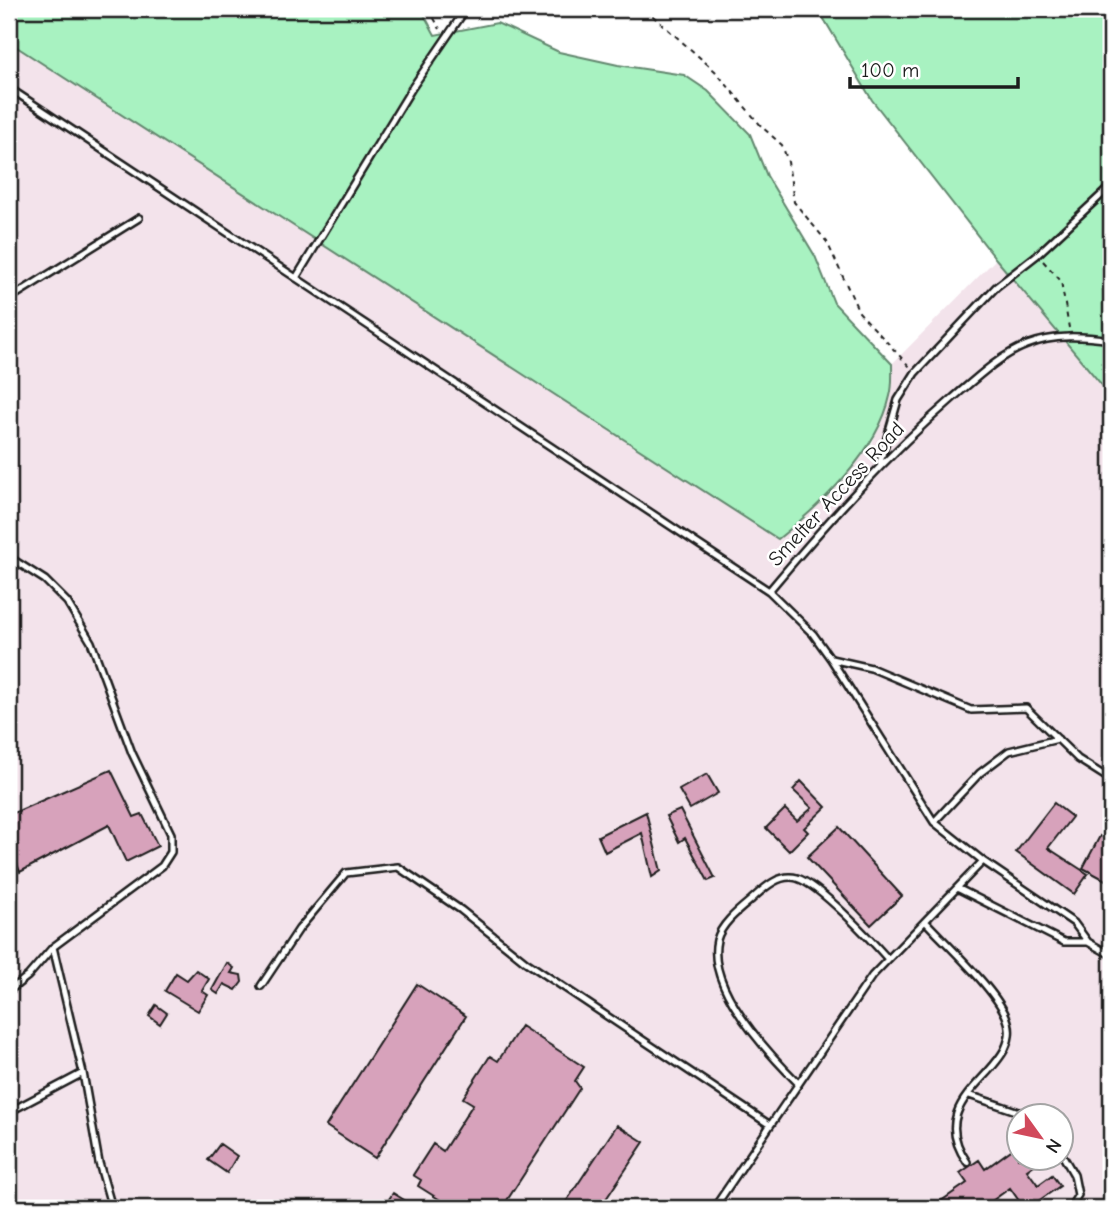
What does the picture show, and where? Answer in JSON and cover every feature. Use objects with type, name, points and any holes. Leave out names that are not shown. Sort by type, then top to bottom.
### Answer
[{"type":"lane","points":[[296,278],[445,37],[466,9]]},
{"type":"lane","points":[[9,88],[769,591],[793,614],[831,659],[934,822],[983,861],[1074,923],[1088,943]]},
{"type":"lane","points":[[879,464],[898,400],[915,373],[996,287],[1037,255],[1111,186]]},
{"type":"lane","points":[[9,299],[139,218]]},
{"type":"lane","name":"Smelter Access Road","points":[[769,591],[879,464],[1000,360],[1024,346],[1069,336],[1111,340]]},
{"type":"lane","points":[[9,557],[46,580],[67,602],[91,642],[132,753],[171,834],[171,852],[162,866],[53,947],[28,976],[9,991]]},
{"type":"lane","points":[[831,659],[871,668],[971,710],[1026,708],[1078,758],[1111,780]]},
{"type":"lane","points":[[934,822],[980,773],[1009,751],[1058,739]]},
{"type":"lane","points":[[714,1208],[872,976],[960,889],[983,861]]},
{"type":"lane","points":[[261,986],[299,929],[346,873],[398,867],[461,910],[526,962],[770,1125]]},
{"type":"lane","points":[[798,1083],[769,1054],[733,1002],[716,970],[717,938],[733,914],[767,886],[783,878],[796,878],[857,926],[888,959]]},
{"type":"lane","points":[[960,889],[1064,942],[1088,943],[1111,955]]},
{"type":"lane","points":[[925,921],[995,998],[1007,1016],[1010,1032],[991,1069],[957,1110],[952,1124],[953,1137],[967,1162]]},
{"type":"lane","points":[[53,947],[83,1073],[99,1163],[112,1208]]},
{"type":"lane","points":[[9,1112],[83,1073]]},
{"type":"lane","points":[[969,1095],[1004,1106]]},
{"type":"lane","points":[[1070,1208],[1078,1195],[1072,1172]]},
{"type":"path","points":[[429,9],[445,37]]},
{"type":"path","points":[[645,9],[715,71],[762,127],[782,145],[788,162],[794,202],[827,242],[859,312],[915,373]]},
{"type":"path","points":[[1037,255],[1061,281],[1068,309],[1069,336]]},
{"type":"shaded area","points":[[9,42],[778,539],[804,519],[872,444],[891,396],[892,364],[996,259],[1111,396],[1111,1208],[9,1208]]},
{"type":"green space","points":[[9,9],[421,9],[435,35],[497,23],[559,52],[618,65],[684,75],[708,91],[750,134],[767,176],[815,256],[834,303],[892,364],[891,392],[884,417],[861,456],[846,475],[812,510],[778,539],[9,42]]},
{"type":"green space","points":[[818,9],[1111,9],[1111,396],[996,259],[872,100]]},
{"type":"building","points":[[111,770],[134,817],[142,814],[158,846],[126,862],[109,825],[20,872],[9,841],[9,815]]},
{"type":"building","points":[[707,774],[718,793],[690,809],[679,790]]},
{"type":"building","points":[[801,781],[826,807],[804,828],[808,832],[789,851],[766,828],[785,809],[797,821],[812,808],[793,790]]},
{"type":"building","points":[[1054,803],[1072,817],[1048,848],[1088,874],[1074,894],[1016,852]]},
{"type":"building","points":[[680,810],[715,878],[708,881],[685,838],[679,842],[666,816]]},
{"type":"building","points":[[646,812],[661,871],[652,877],[642,833],[605,852],[598,836]]},
{"type":"building","points":[[839,827],[902,896],[871,925],[807,857]]},
{"type":"building","points":[[1100,836],[1111,843],[1111,883],[1083,868]]},
{"type":"building","points":[[227,963],[234,968],[231,973],[241,975],[242,982],[236,990],[224,984],[218,994],[212,990]]},
{"type":"building","points":[[196,970],[209,979],[202,991],[208,995],[198,1011],[165,991],[176,973],[187,980]]},
{"type":"building","points":[[417,984],[466,1016],[375,1158],[326,1126]]},
{"type":"building","points":[[156,1005],[167,1013],[160,1024],[149,1016]]},
{"type":"building","points":[[521,1026],[584,1067],[575,1081],[580,1088],[502,1208],[453,1208],[418,1186],[421,1180],[413,1175],[433,1144],[443,1151],[473,1104],[463,1098],[490,1056],[498,1061]]},
{"type":"building","points":[[617,1125],[644,1142],[600,1208],[562,1208]]},
{"type":"building","points":[[220,1144],[237,1156],[227,1173],[208,1160]]},
{"type":"building","points":[[1004,1155],[1004,1172],[1028,1172],[1038,1185],[1052,1175],[1060,1186],[1028,1208],[1024,1208],[1010,1188],[992,1201],[997,1208],[931,1208],[967,1183],[960,1173],[979,1160],[985,1169]]},
{"type":"building","points":[[393,1193],[417,1208],[383,1208]]}]
